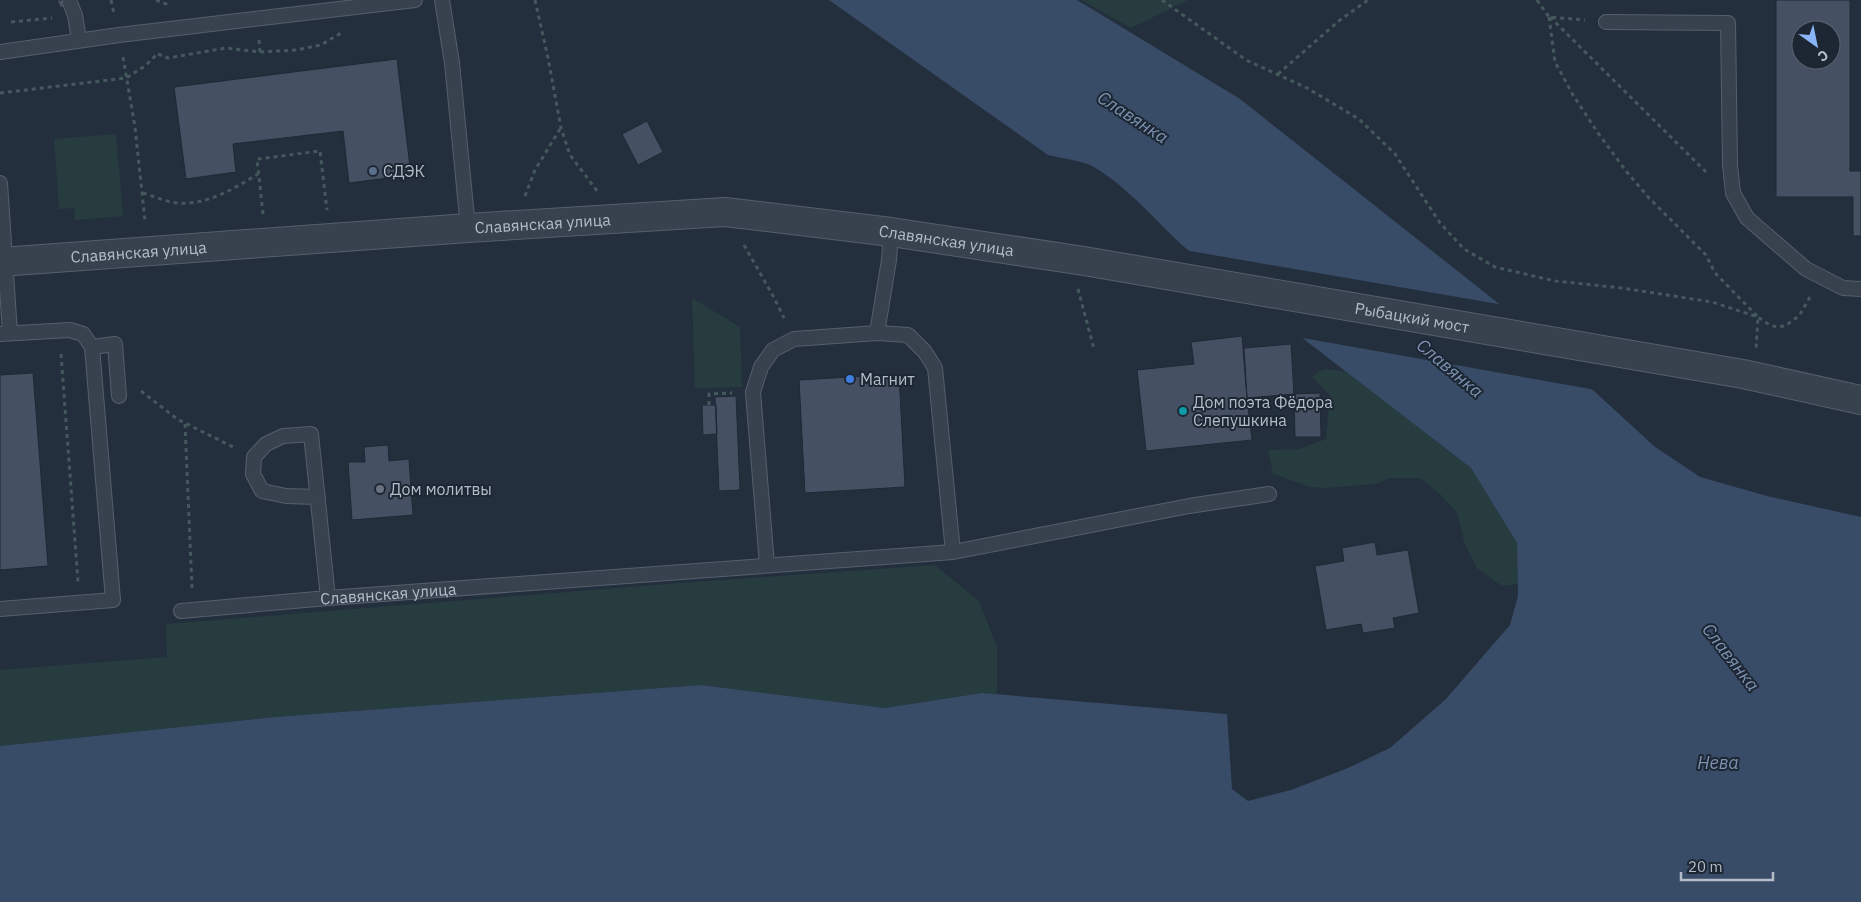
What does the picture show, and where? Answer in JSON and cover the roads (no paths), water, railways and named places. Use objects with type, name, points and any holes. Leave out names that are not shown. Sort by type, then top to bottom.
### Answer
[{"type":"street","name":"Славянская улица","points":[[3,262],[468,228],[725,212],[891,232],[1084,260]]},
{"type":"street","name":"Рыбацкий мост","points":[[1084,260],[1743,374],[1861,400]]},
{"type":"lane","points":[[0,52],[79,40],[415,0]]},
{"type":"lane","points":[[442,0],[452,64],[468,228]]},
{"type":"lane","points":[[70,3],[75,15],[79,40]]},
{"type":"lane","points":[[1606,22],[1728,23],[1730,165],[1733,193],[1747,218],[1806,269],[1843,288],[1861,289]]},
{"type":"lane","points":[[0,183],[5,334],[70,330],[83,334],[92,347],[113,600],[0,609]]},
{"type":"lane","points":[[876,333],[889,260],[891,232]]},
{"type":"lane","points":[[767,565],[753,392],[761,367],[773,350],[794,339],[876,333],[908,335],[925,352],[935,368],[953,552]]},
{"type":"lane","points":[[92,347],[115,344],[119,396]]},
{"type":"lane","points":[[318,497],[286,496],[262,491],[253,474],[254,457],[266,444],[283,436],[311,434],[318,497],[328,598]]},
{"type":"lane","name":"Славянская улица","points":[[187,610],[953,552],[1189,506],[1269,494]]},
{"type":"water","name":"Нева","points":[[829,0],[1077,0],[1240,99],[1498,303],[1655,447],[1700,477],[1767,496],[1861,517],[1861,902],[0,902],[0,746],[275,717],[701,685],[885,708],[982,693],[1227,714],[1232,789],[1248,801],[1291,790],[1348,768],[1390,748],[1446,699],[1510,625],[1518,596],[1517,543],[1471,468],[1183,246],[1139,202],[1103,173],[1085,163],[1048,155]]},
{"type":"place","name":"СДЭК","points":[[373,171]]},
{"type":"place","name":"Магнит","points":[[850,379]]},
{"type":"place","name":"Дом поэта Фёдора Слепушкина","points":[[1183,411]]},
{"type":"place","name":"Дом молитвы","points":[[380,489]]},
{"type":"water label","name":"Славянка","points":[[1133,117]]},
{"type":"water label","name":"Славянка","points":[[1450,368]]},
{"type":"water label","name":"Славянка","points":[[1731,657]]}]
